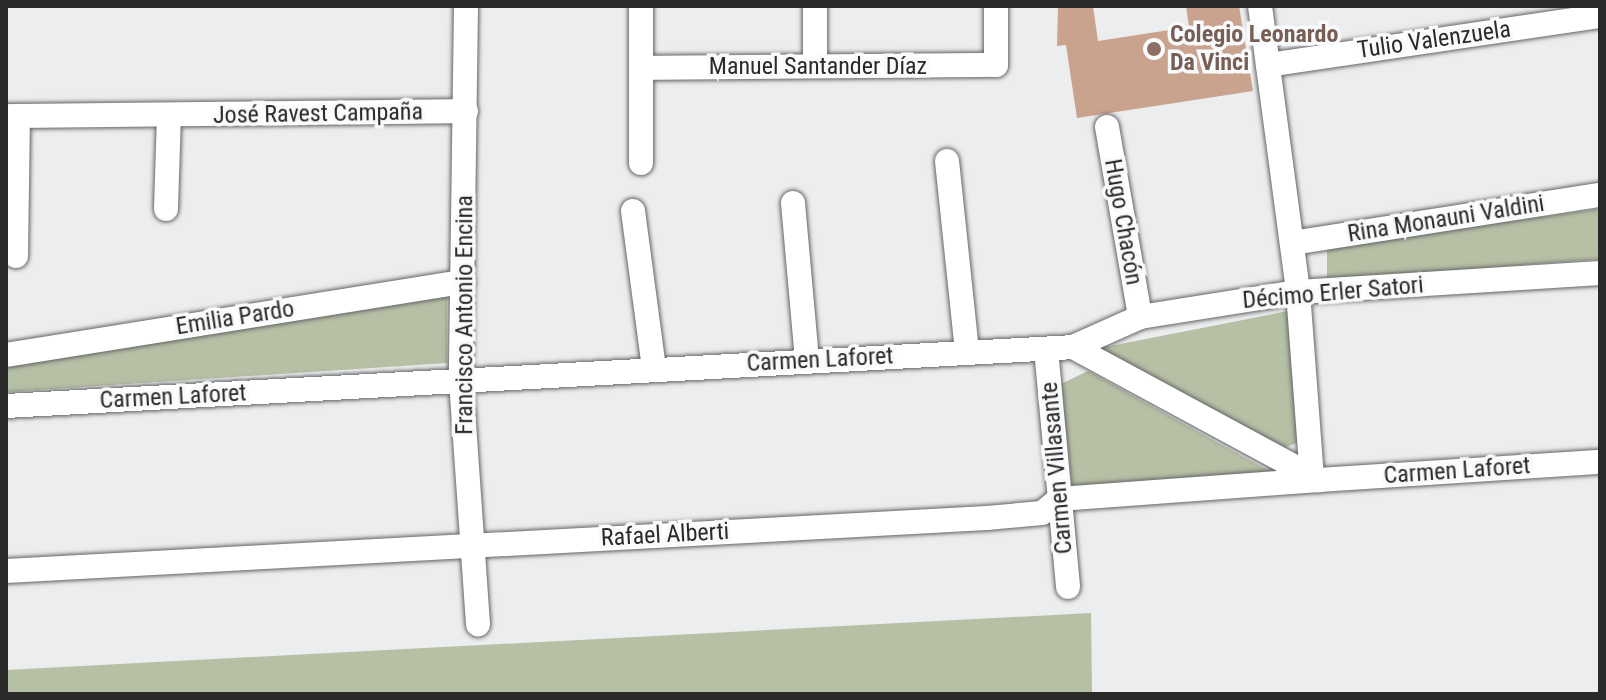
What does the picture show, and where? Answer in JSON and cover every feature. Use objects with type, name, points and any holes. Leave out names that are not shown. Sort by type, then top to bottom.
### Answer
[{"type":"street","name":"Francisco Antonio Encina","points":[[466,6],[461,381],[478,624]]},
{"type":"street","points":[[641,6],[641,163]]},
{"type":"street","points":[[815,6],[815,66]]},
{"type":"street","name":"Manuel Santander Díaz","points":[[641,68],[996,65],[996,6]]},
{"type":"street","points":[[1260,6],[1298,292],[1316,479]]},
{"type":"street","name":"Tulio Valenzuela","points":[[1268,65],[1600,16]]},
{"type":"street","name":"José Ravest Campaña","points":[[16,256],[12,116],[466,111]]},
{"type":"street","points":[[166,209],[169,116]]},
{"type":"street","name":"Hugo Chacón","points":[[1107,127],[1140,317]]},
{"type":"street","points":[[947,161],[967,352]]},
{"type":"street","name":"Rina Monauni Valdini","points":[[1292,243],[1600,195]]},
{"type":"street","points":[[793,203],[807,360]]},
{"type":"street","points":[[633,211],[654,369]]},
{"type":"street","name":"Décimo Erler Satori","points":[[1073,347],[1140,317],[1298,292],[1600,273]]},
{"type":"street","name":"Emilia Pardo","points":[[6,355],[463,282]]},
{"type":"street","points":[[1073,347],[1316,479]]},
{"type":"street","name":"Carmen Laforet","points":[[6,406],[1073,347]]},
{"type":"street","name":"Carmen Villasante","points":[[1046,349],[1068,587]]},
{"type":"street","name":"Carmen Laforet","points":[[1316,479],[1600,462]]},
{"type":"street","name":"Rafael Alberti","points":[[6,571],[1028,515],[1059,499],[1316,479]]},
{"type":"green space","points":[[1600,209],[1600,259],[1327,280],[1327,246]]},
{"type":"green space","points":[[447,294],[447,363],[6,392],[6,362]]},
{"type":"green space","points":[[1288,311],[1303,440],[1280,450],[1100,348]]},
{"type":"green space","points":[[1088,371],[1280,477],[1072,489],[1061,384]]},
{"type":"green space","points":[[1091,613],[1092,694],[6,694],[6,670]]},
{"type":"building","name":"Colegio Leonardo Da Vinci","points":[[1058,6],[1093,6],[1098,41],[1189,27],[1186,6],[1239,6],[1253,91],[1077,118],[1066,45],[1057,46]]},
{"type":"place","name":"Colegio Leonardo Da Vinci","points":[[1154,49]]}]
